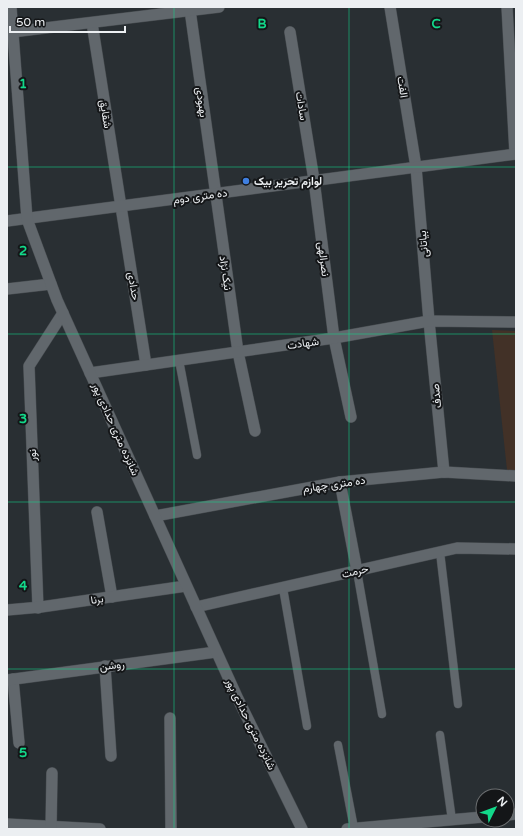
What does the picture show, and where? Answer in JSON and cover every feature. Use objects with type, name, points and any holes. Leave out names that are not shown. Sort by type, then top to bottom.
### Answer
[{"type":"street","name":"شانزده متری حدادی پور","points":[[11,7],[27,218],[51,284],[90,373],[216,652],[302,829]]},
{"type":"street","points":[[12,32],[92,22],[133,12],[190,10],[219,7]]},
{"type":"street","name":"الفت","points":[[390,7],[416,167]]},
{"type":"street","points":[[506,7],[515,154]]},
{"type":"street","name":"بهبودی","points":[[190,10],[215,194]]},
{"type":"street","name":"شقایق","points":[[92,22],[121,206]]},
{"type":"street","name":"سادات","points":[[290,32],[314,180]]},
{"type":"street","name":"ده متری دوم","points":[[7,221],[515,154]]},
{"type":"street","name":"بیاتانی","points":[[416,167],[429,321]]},
{"type":"street","name":"نصرالهی","points":[[314,180],[334,338],[351,417]]},
{"type":"street","name":"نیک نژاد","points":[[215,194],[238,352],[255,431]]},
{"type":"street","name":"حدادی","points":[[121,206],[146,365]]},
{"type":"street","points":[[7,289],[51,284]]},
{"type":"street","name":"نور","points":[[38,608],[29,366],[63,313]]},
{"type":"street","name":"شهادت","points":[[90,373],[334,338],[429,321],[516,322]]},
{"type":"street","name":"صدف","points":[[429,321],[444,472]]},
{"type":"street","name":"ده متری چهارم","points":[[155,516],[340,482],[444,472],[516,476]]},
{"type":"street","points":[[340,482],[357,571]]},
{"type":"street","points":[[97,512],[112,597]]},
{"type":"street","name":"حرمت","points":[[196,607],[457,548],[516,549]]},
{"type":"street","name":"برنا","points":[[7,610],[38,608],[186,586]]},
{"type":"street","name":"روشن","points":[[10,679],[216,652]]},
{"type":"street","points":[[105,666],[111,756]]},
{"type":"street","points":[[10,679],[19,743]]},
{"type":"street","points":[[170,718],[172,829]]},
{"type":"street","points":[[51,828],[52,773]]},
{"type":"street","points":[[350,829],[433,825],[452,820],[475,818]]},
{"type":"street","points":[[7,824],[51,828],[100,829]]},
{"type":"lane","points":[[179,360],[197,455]]},
{"type":"lane","points":[[440,552],[458,704]]},
{"type":"lane","points":[[357,571],[382,714]]},
{"type":"lane","points":[[283,588],[307,726]]},
{"type":"lane","points":[[440,735],[452,820]]},
{"type":"lane","points":[[338,745],[350,829]]},
{"type":"shaded area","points":[[492,330],[516,331],[516,470],[507,470]]},
{"type":"place","name":"لوازم تحریر بیک","points":[[246,181]]}]
